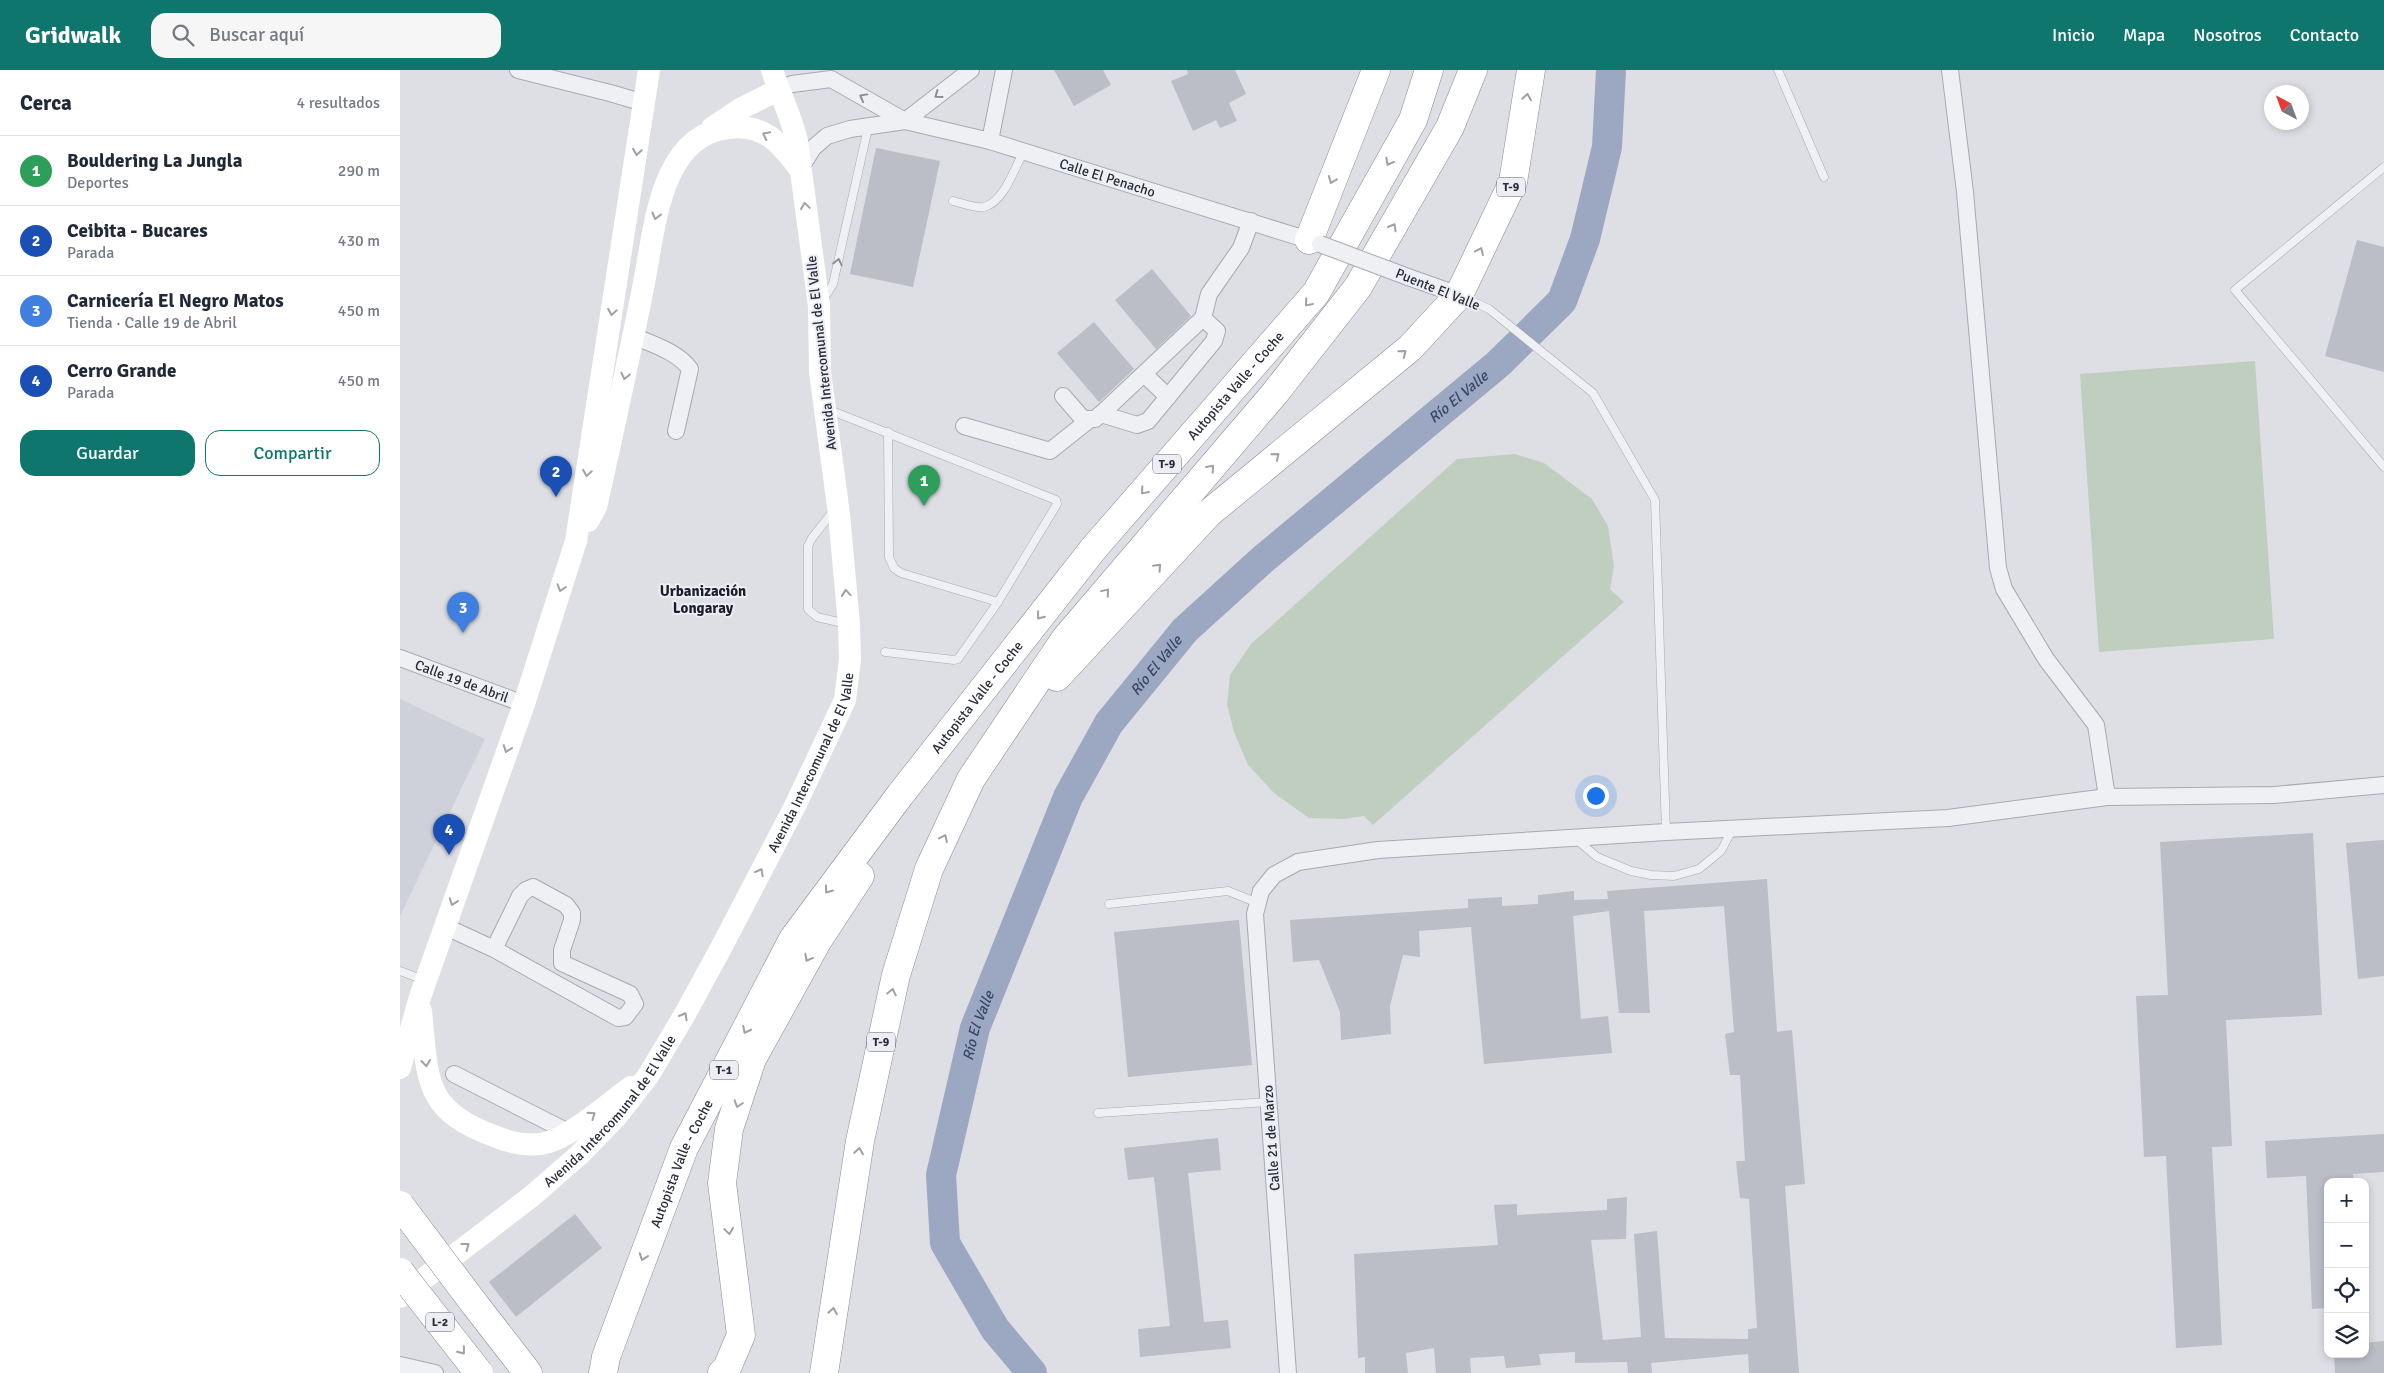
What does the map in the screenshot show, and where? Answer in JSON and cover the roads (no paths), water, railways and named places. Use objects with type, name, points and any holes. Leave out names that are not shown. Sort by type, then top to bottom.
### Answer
[{"type":"highway","points":[[1315,242],[1376,70]]},
{"type":"highway","name":"Autopista Valle - Coche","points":[[603,1373],[606,1357],[684,1148],[793,939],[900,795],[1094,548],[1316,293],[1413,120],[1429,70]]},
{"type":"highway","name":"T-9","points":[[824,1373],[860,1141],[896,974],[929,869],[971,779],[1065,640],[1275,393],[1358,287],[1450,127],[1473,70]]},
{"type":"highway","name":"T-9","points":[[1459,295],[1513,182],[1531,70]]},
{"type":"highway","points":[[994,743],[1209,513],[1410,348],[1459,295]]},
{"type":"highway","points":[[722,1373],[727,1368],[741,1334],[722,1183],[730,1130],[752,1059],[818,940],[893,826],[900,795]]},
{"type":"highway","points":[[400,1205],[528,1373]]},
{"type":"highway","name":"L-2","points":[[400,1272],[479,1373]]},
{"type":"highway","points":[[473,1302],[510,1373]]},
{"type":"main road","points":[[400,1065],[422,989],[524,704],[576,541],[649,70]]},
{"type":"main road","points":[[576,541],[596,507],[633,336],[655,218],[671,173],[685,151],[708,131],[742,108],[775,80]]},
{"type":"main road","name":"Avenida Intercomunal de El Valle","points":[[400,1297],[532,1196],[579,1155],[617,1116],[648,1076],[721,948],[830,736],[845,700],[850,660],[849,624],[838,505],[820,372],[818,306],[792,118],[775,80]]},
{"type":"main road","points":[[708,131],[741,127],[760,131],[780,144],[800,169]]},
{"type":"main road","points":[[422,989],[428,1078],[437,1099],[450,1114],[470,1128],[506,1141],[527,1145],[549,1142],[568,1132],[648,1076]]},
{"type":"street","points":[[518,70],[610,93],[644,104]]},
{"type":"street","points":[[800,169],[813,148],[827,136],[850,129],[868,128],[905,121],[972,70]]},
{"type":"street","points":[[990,141],[1004,70]]},
{"type":"street","points":[[1950,70],[1965,192],[1998,568],[2004,590],[2046,659],[2096,725],[2107,797]]},
{"type":"street","points":[[775,80],[792,84],[831,79],[905,121]]},
{"type":"street","name":"Calle El Penacho","points":[[905,121],[990,141],[1023,153],[1315,242]]},
{"type":"street","points":[[964,426],[1050,451],[1095,417],[1144,374],[1202,318],[1209,294],[1241,248],[1251,221]]},
{"type":"street","name":"Puente El Valle","points":[[1315,242],[1459,295]]},
{"type":"street","points":[[1063,396],[1083,418],[1095,417],[1142,425],[1168,397],[1216,336],[1217,331],[1202,318]]},
{"type":"street","points":[[633,336],[676,356],[685,362],[690,370],[676,430]]},
{"type":"street","points":[[1144,374],[1168,397]]},
{"type":"street","name":"Calle 19 de Abril","points":[[400,658],[524,704]]},
{"type":"street","points":[[1258,903],[1261,891],[1274,874],[1298,862],[1378,850],[1733,828],[1948,818],[2107,797],[2274,794],[2384,785]]},
{"type":"street","points":[[444,926],[494,949],[618,1018],[625,1017],[634,1004],[630,994],[562,963],[562,950],[572,920],[572,913],[566,905],[533,887],[526,890],[520,896],[494,949]]},
{"type":"street","name":"Calle 21 de Marzo","points":[[1258,903],[1255,914],[1288,1373]]},
{"type":"street","points":[[454,1074],[568,1132]]},
{"type":"street","points":[[400,1365],[435,1373]]},
{"type":"lane","points":[[1778,70],[1824,177]]},
{"type":"lane","points":[[818,306],[832,284],[868,128]]},
{"type":"lane","points":[[953,201],[983,207],[990,204],[999,196],[1023,153]]},
{"type":"lane","points":[[2384,167],[2235,290],[2384,467]]},
{"type":"lane","name":"Puente El Valle","points":[[1459,295],[1489,309],[1593,393],[1655,500],[1666,832]]},
{"type":"lane","points":[[826,408],[1056,500],[1057,504],[998,602],[958,659],[885,652]]},
{"type":"lane","points":[[888,432],[889,557],[894,568],[901,573],[998,602]]},
{"type":"lane","points":[[838,505],[808,546],[808,609],[817,617],[849,624]]},
{"type":"lane","points":[[1574,837],[1598,857],[1631,872],[1674,876],[1699,869],[1721,851],[1733,828]]},
{"type":"lane","points":[[1109,904],[1228,891],[1258,903]]},
{"type":"lane","points":[[400,971],[422,989]]},
{"type":"lane","points":[[1098,1113],[1268,1102]]},
{"type":"waterway","name":"Río El Valle","points":[[1032,1373],[995,1329],[945,1243],[941,1175],[975,1028],[1068,797],[1109,723],[1185,630],[1262,560],[1498,364],[1562,301],[1585,239],[1607,147],[1611,70]]},
{"type":"place","name":"Ceibita - Bucares","points":[[556,497]]},
{"type":"place","name":"Bouldering La Jungla","points":[[924,506]]},
{"type":"place","name":"Carnicería El Negro Matos","points":[[463,633]]},
{"type":"place","name":"Cerro Grande","points":[[449,855]]},
{"type":"district","name":"Urbanización Longaray","points":[[703,600]]}]
